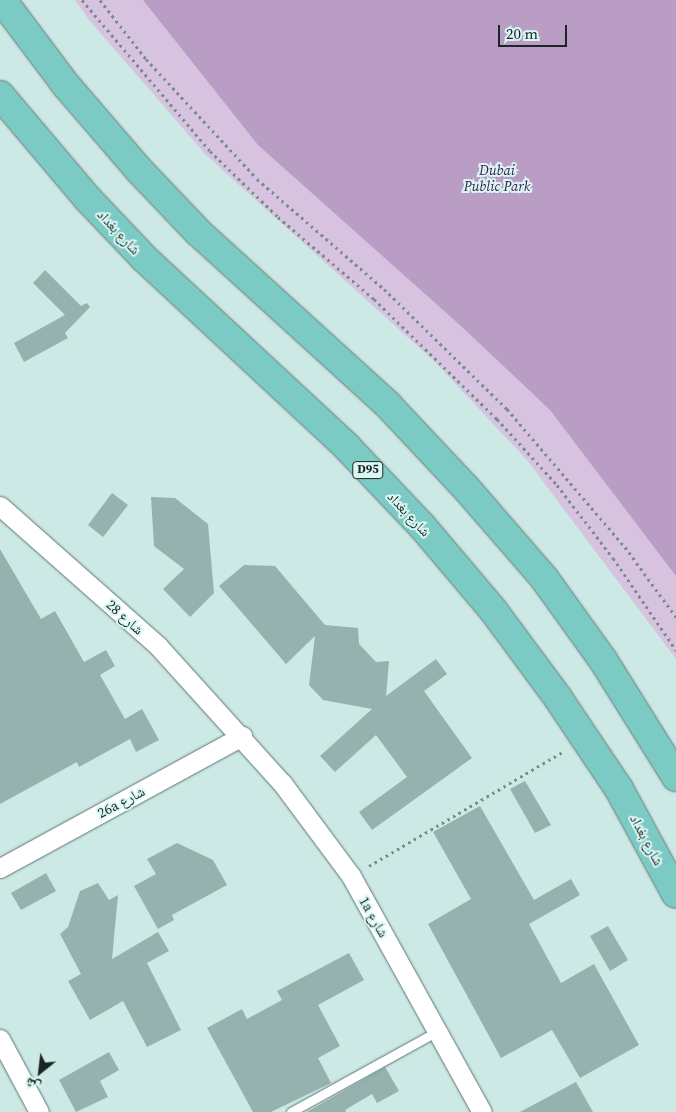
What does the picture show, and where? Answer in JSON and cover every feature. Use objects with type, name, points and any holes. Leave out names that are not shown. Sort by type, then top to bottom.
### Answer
[{"type":"main road","points":[[2,0],[65,84],[184,218],[388,404],[466,488],[544,578],[603,660],[676,777]]},
{"type":"main road","name":"شارع بغداد","points":[[0,95],[34,136],[145,259],[346,447],[422,526],[493,610],[585,738],[619,789],[676,894]]},
{"type":"street","points":[[0,116],[21,131],[34,136]]},
{"type":"street","name":"شارع 28","points":[[0,506],[158,646],[242,736]]},
{"type":"street","name":"26a شارع","points":[[0,868],[242,736]]},
{"type":"street","name":"1a شارع","points":[[242,736],[321,832],[351,876],[482,1112]]},
{"type":"street","points":[[0,1039],[39,1112]]},
{"type":"lane","points":[[291,1112],[438,1031]]},
{"type":"path","points":[[82,0],[210,151],[284,223],[403,326],[514,438],[557,486],[613,558],[676,650]]},
{"type":"path","points":[[100,0],[146,59],[257,178],[384,289],[507,409],[625,547],[676,617]]},
{"type":"path","points":[[351,876],[585,738]]},
{"type":"green space","name":"Dubai Public Park","points":[[75,0],[676,0],[676,659],[527,460],[434,361],[206,155],[90,21]]},
{"type":"shaded area","name":"Dubai Public Park","points":[[143,0],[676,0],[676,576],[550,410],[461,326],[258,145]]},
{"type":"building","points":[[45,270],[81,306],[87,303],[90,307],[65,333],[68,338],[24,362],[14,343],[65,315],[33,283]]},
{"type":"building","points":[[112,493],[128,505],[103,537],[88,525]]},
{"type":"building","points":[[151,497],[175,498],[208,524],[214,593],[190,617],[163,589],[184,569],[154,546]]},
{"type":"building","points":[[0,549],[41,619],[55,611],[84,662],[106,650],[115,666],[100,675],[125,719],[142,709],[159,740],[136,752],[130,739],[79,767],[77,762],[0,804]]},
{"type":"building","points":[[244,565],[275,566],[325,625],[358,628],[359,644],[376,662],[389,661],[386,696],[436,659],[447,674],[424,691],[472,758],[372,830],[359,812],[407,777],[376,735],[335,772],[320,756],[372,709],[323,700],[309,685],[315,636],[286,664],[219,586]]},
{"type":"building","points":[[525,781],[551,825],[535,833],[510,789]]},
{"type":"building","points":[[480,806],[534,900],[571,879],[580,895],[529,924],[561,983],[594,964],[639,1045],[580,1078],[552,1030],[501,1058],[428,924],[471,899],[433,832]]},
{"type":"building","points":[[177,843],[213,860],[227,885],[172,915],[174,920],[158,929],[134,886],[156,874],[147,859]]},
{"type":"building","points":[[46,873],[56,891],[21,910],[11,893]]},
{"type":"building","points":[[98,883],[109,900],[118,895],[112,959],[158,932],[169,951],[147,963],[181,1030],[147,1047],[123,1001],[90,1020],[68,981],[81,974],[60,934],[68,927],[80,891]]},
{"type":"building","points":[[608,926],[628,960],[610,971],[590,936]]},
{"type":"building","points":[[349,953],[364,980],[318,1005],[340,1046],[318,1058],[331,1083],[271,1112],[253,1112],[207,1028],[242,1009],[247,1019],[282,1000],[277,991]]},
{"type":"building","points":[[109,1052],[119,1070],[100,1081],[108,1097],[76,1112],[59,1080]]},
{"type":"building","points":[[385,1067],[399,1091],[377,1103],[372,1094],[345,1110],[346,1112],[307,1112]]},
{"type":"building","points":[[576,1082],[593,1112],[520,1112]]}]
